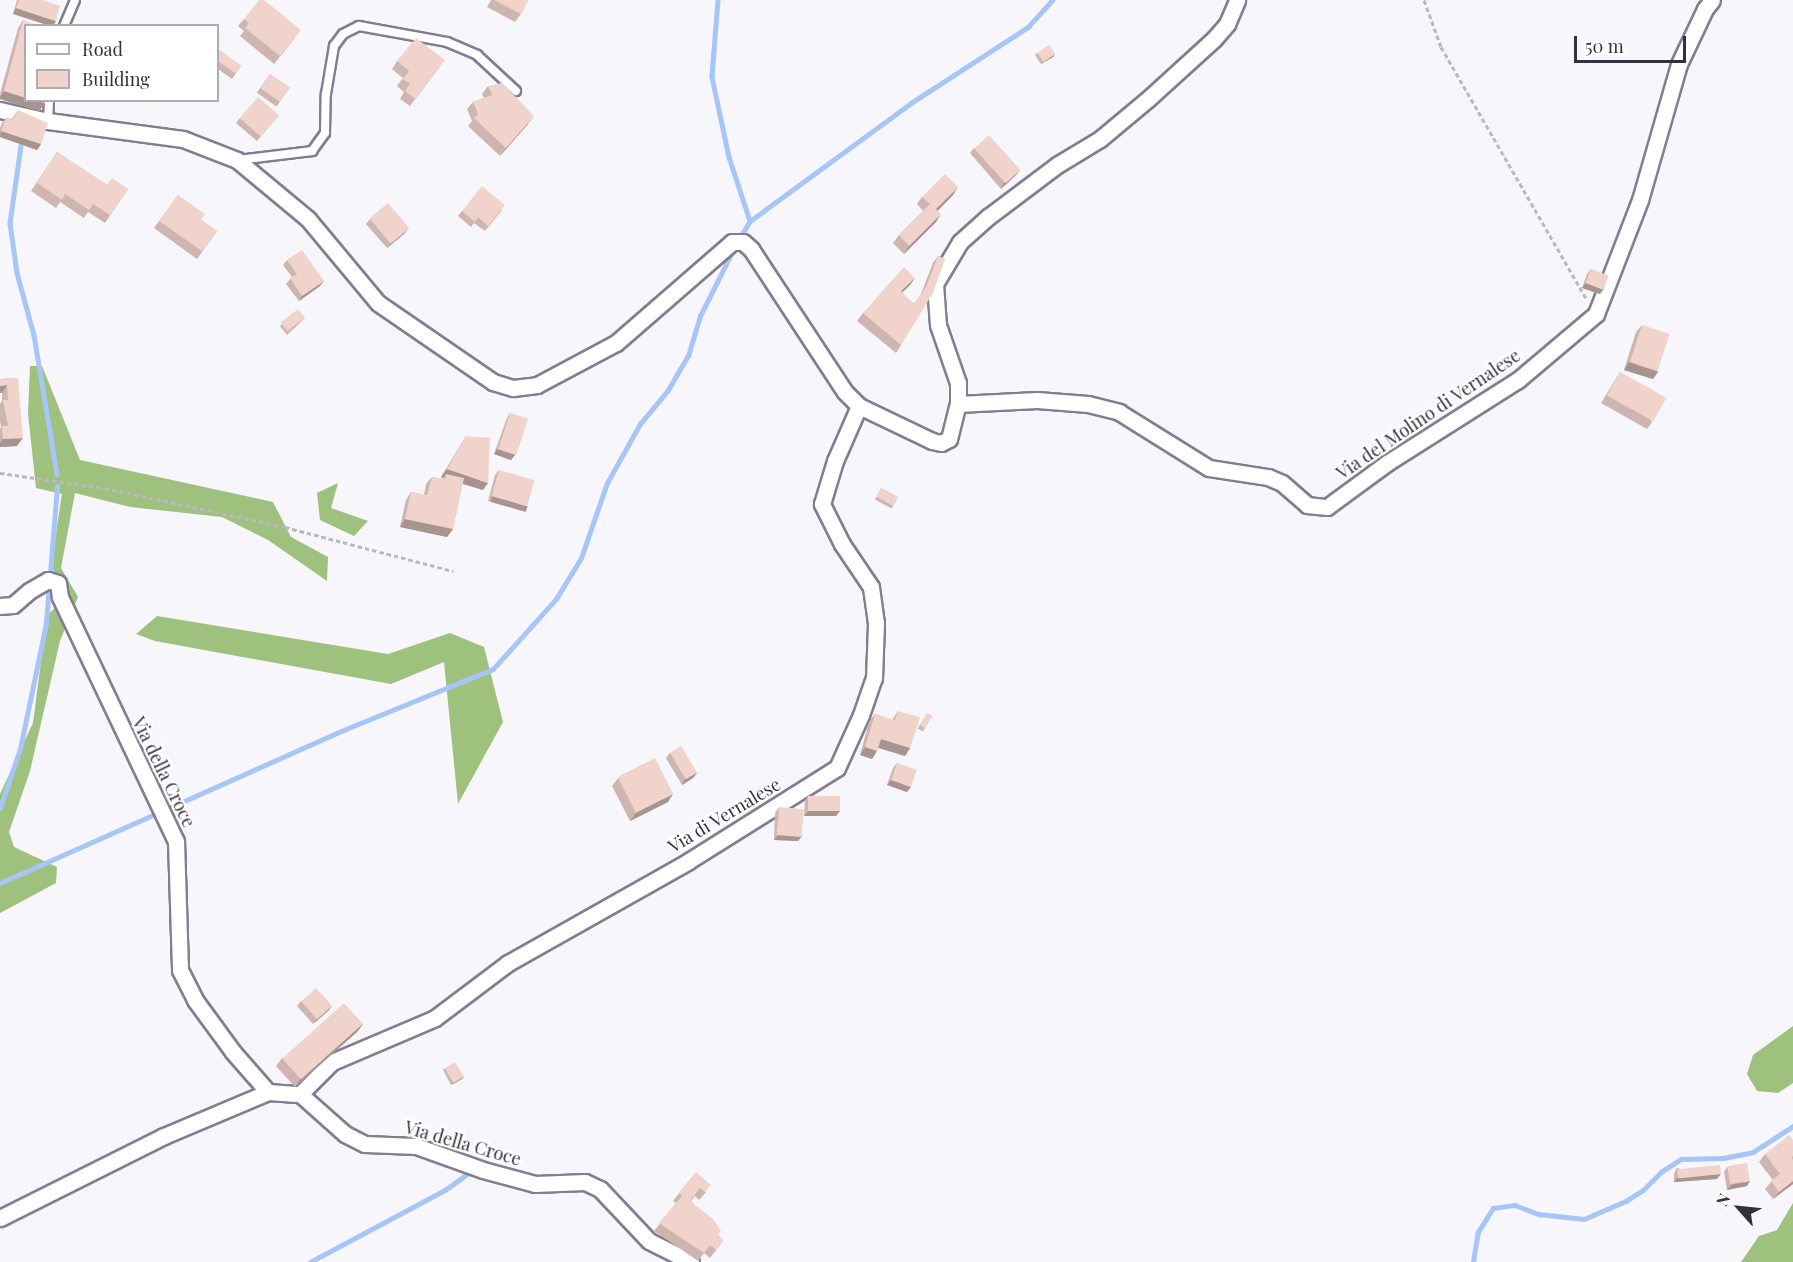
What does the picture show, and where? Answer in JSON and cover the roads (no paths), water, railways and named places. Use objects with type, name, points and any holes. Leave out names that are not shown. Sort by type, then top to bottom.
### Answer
[{"type":"street","points":[[0,110],[48,121],[183,140],[237,160],[308,219],[378,303],[493,382],[513,388],[537,385],[616,343],[732,242],[743,242],[751,249],[845,392],[859,406],[932,441],[941,443],[949,439],[958,404],[958,383],[938,325],[935,284],[960,242],[988,217],[1057,165],[1100,139],[1148,99],[1214,39],[1227,24],[1237,0]]},
{"type":"street","name":"Via del Molino di Vernalese","points":[[958,404],[1037,400],[1088,405],[1119,412],[1209,468],[1269,477],[1282,483],[1307,505],[1327,507],[1387,463],[1518,380],[1596,314],[1640,200],[1679,64],[1705,9],[1712,0]]},
{"type":"street","name":"Via di Vernalese","points":[[300,1094],[332,1062],[435,1018],[508,963],[687,862],[837,768],[861,715],[874,678],[876,623],[871,586],[842,544],[822,504],[835,461],[859,406]]},
{"type":"street","name":"Via della Croce","points":[[0,606],[13,605],[29,591],[48,580],[58,583],[60,597],[176,841],[180,970],[195,1000],[233,1052],[267,1092]]},
{"type":"street","points":[[0,1218],[164,1136],[267,1092],[300,1094]]},
{"type":"street","name":"Via della Croce","points":[[300,1094],[345,1134],[365,1144],[416,1146],[483,1170],[535,1184],[585,1182],[600,1189],[649,1241],[692,1262]]},
{"type":"lane","points":[[65,24],[75,0]]},
{"type":"lane","points":[[237,160],[312,151],[325,133],[326,94],[334,46],[343,34],[359,26],[447,42],[477,55],[516,91]]},
{"type":"lane","points":[[48,121],[49,102]]},
{"type":"waterway","points":[[718,0],[712,77],[729,157],[750,221]]},
{"type":"waterway","points":[[739,239],[750,221],[911,103],[1028,27],[1052,0]]},
{"type":"waterway","points":[[22,139],[10,223],[17,273],[34,335],[57,474]]},
{"type":"waterway","points":[[0,883],[341,731],[493,669],[556,599],[581,558],[607,483],[640,424],[668,390],[688,356],[700,316],[735,246]]},
{"type":"waterway","points":[[0,808],[20,749],[46,623],[57,486]]},
{"type":"waterway","points":[[1473,1262],[1478,1232],[1493,1208],[1515,1205],[1539,1214],[1584,1219],[1626,1201],[1643,1190],[1661,1172],[1681,1159],[1723,1158],[1753,1152],[1793,1126]]},
{"type":"waterway","points":[[310,1262],[445,1190],[468,1173]]}]
